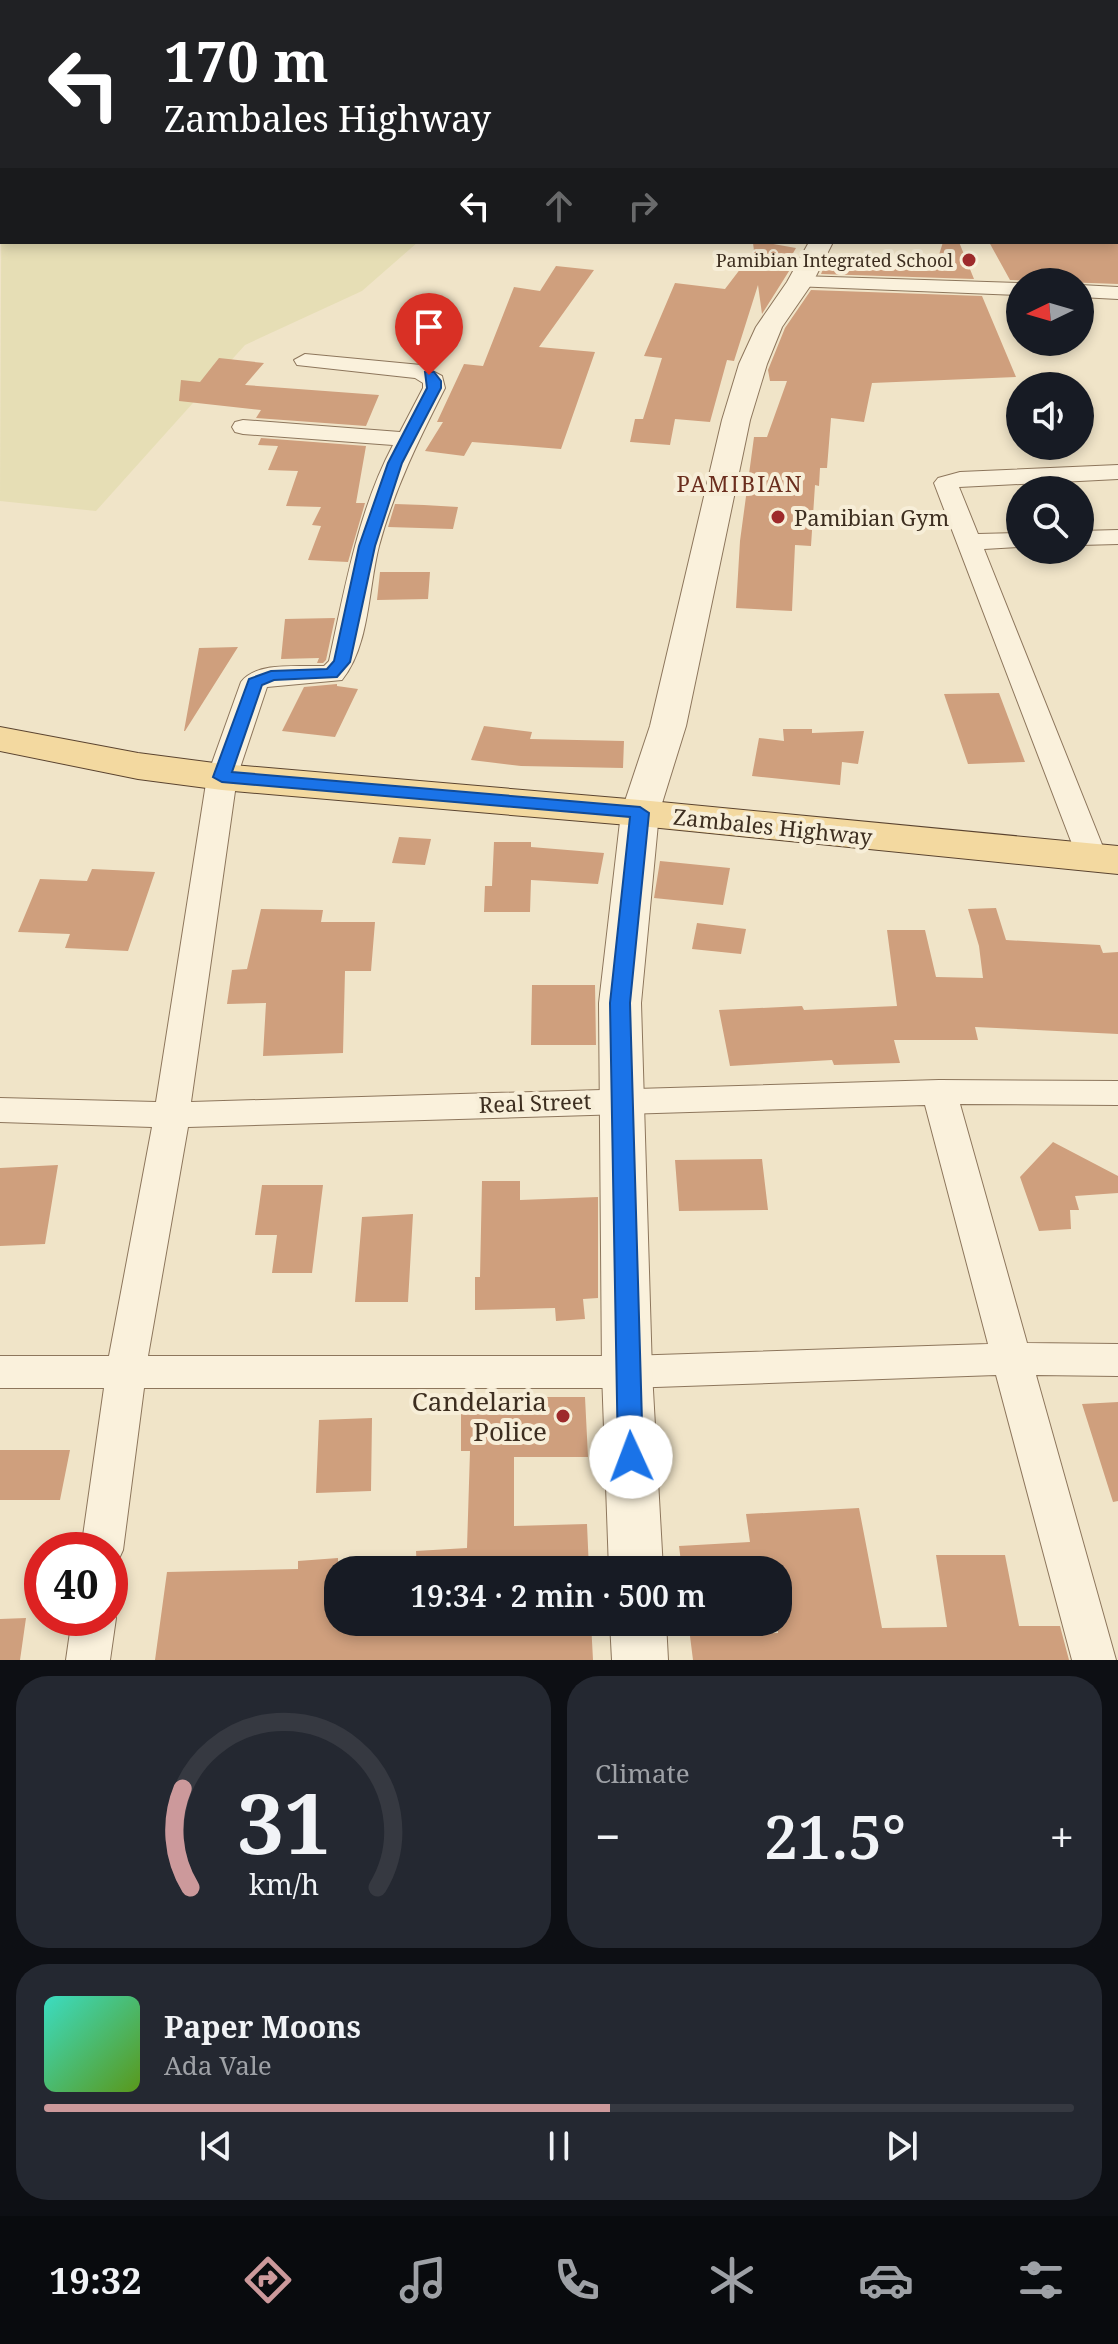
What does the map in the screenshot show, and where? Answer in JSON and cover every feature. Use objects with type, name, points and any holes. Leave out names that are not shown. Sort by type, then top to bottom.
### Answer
[{"type":"main road","name":"Zambales Highway","points":[[0,739],[138,766],[222,777],[1105,858]]},
{"type":"street","points":[[635,1556],[627,1372],[621,991],[640,813],[668,726],[736,420],[753,364],[769,327],[800,282],[820,244]]},
{"type":"street","points":[[800,282],[1006,289]]},
{"type":"street","points":[[1094,292],[1118,293]]},
{"type":"street","points":[[104,1532],[126,1370],[172,1115],[222,777],[255,682],[271,676],[332,674],[342,662],[367,546],[406,439],[434,388],[434,381],[429,375],[405,369],[305,360]]},
{"type":"street","points":[[243,427],[406,439]]},
{"type":"street","points":[[1105,858],[946,483],[951,480],[1118,472]]},
{"type":"street","points":[[1094,538],[1118,537]]},
{"type":"street","points":[[970,542],[1006,541]]},
{"type":"street","points":[[939,1092],[1094,1660]]},
{"type":"street","name":"Real Street","points":[[0,1110],[172,1115],[621,1099],[939,1092],[1118,1093]]},
{"type":"street","points":[[0,1372],[627,1372],[1011,1359],[1118,1360]]},
{"type":"street","points":[[88,1660],[91,1636]]},
{"type":"street","points":[[639,1636],[640,1660]]},
{"type":"shaded area","points":[[1,244],[416,244],[362,291],[245,345],[96,511],[0,501]]},
{"type":"building","points":[[753,244],[796,248],[789,260],[796,260],[762,314],[758,285],[734,361],[727,360],[710,422],[675,419],[670,445],[630,442],[635,419],[643,419],[662,358],[644,356],[675,283],[725,289],[754,251]]},
{"type":"building","points":[[942,244],[960,244],[974,279],[821,274],[826,262],[935,268]]},
{"type":"building","points":[[990,244],[1118,244],[1118,284],[1094,283],[1094,268],[1006,268],[1006,273]]},
{"type":"building","points":[[556,266],[594,270],[539,347],[595,352],[561,449],[472,442],[464,456],[425,451],[443,422],[437,422],[464,364],[483,366],[514,287],[540,291]]},
{"type":"building","points":[[811,290],[982,296],[1014,372],[1006,372],[1006,377],[872,383],[864,422],[831,418],[827,468],[820,468],[819,486],[815,485],[811,546],[795,545],[792,611],[736,608],[740,541],[754,437],[767,437],[787,381],[770,381],[768,370],[785,328]]},
{"type":"building","points":[[219,358],[264,363],[245,385],[379,395],[366,426],[256,418],[261,410],[179,401],[181,380],[200,382]]},
{"type":"building","points":[[261,438],[366,446],[356,503],[365,503],[348,562],[308,560],[321,526],[312,525],[321,507],[286,506],[298,471],[268,470],[278,446],[258,445]]},
{"type":"building","points":[[395,504],[458,507],[453,529],[388,527]]},
{"type":"building","points":[[380,572],[430,572],[428,599],[377,600]]},
{"type":"building","points":[[335,618],[323,663],[317,663],[319,658],[281,659],[285,619]]},
{"type":"building","points":[[238,647],[185,731],[184,731],[199,648]]},
{"type":"building","points":[[337,684],[358,689],[335,737],[282,731],[304,687]]},
{"type":"building","points":[[999,693],[1025,762],[968,764],[944,694]]},
{"type":"building","points":[[484,726],[532,732],[530,739],[624,741],[623,768],[521,766],[471,760]]},
{"type":"building","points":[[783,729],[812,729],[812,733],[864,731],[858,764],[842,762],[840,785],[752,776],[759,738],[784,741]]},
{"type":"building","points":[[399,837],[431,839],[425,865],[392,863]]},
{"type":"building","points":[[494,842],[531,842],[531,847],[604,853],[598,884],[531,880],[530,912],[484,912],[485,886],[492,886]]},
{"type":"building","points":[[660,861],[730,868],[723,905],[654,898]]},
{"type":"building","points":[[92,869],[155,872],[128,951],[65,948],[70,934],[18,932],[40,879],[87,881]]},
{"type":"building","points":[[996,908],[1006,940],[1100,945],[1103,953],[1118,952],[1118,1034],[975,1027],[978,1040],[894,1040],[900,1063],[834,1065],[832,1060],[730,1066],[719,1010],[897,1006],[887,930],[925,930],[936,977],[983,978],[979,946],[968,909]]},
{"type":"building","points":[[261,909],[323,910],[321,922],[375,922],[371,971],[345,971],[343,1053],[263,1056],[266,1003],[227,1004],[232,970],[247,969]]},
{"type":"building","points":[[697,923],[746,929],[741,954],[692,949]]},
{"type":"building","points":[[532,985],[595,985],[596,1045],[531,1045]]},
{"type":"building","points":[[1053,1142],[1118,1176],[1118,1193],[1075,1196],[1079,1210],[1070,1210],[1071,1229],[1039,1231],[1020,1177]]},
{"type":"building","points":[[762,1159],[768,1210],[679,1211],[675,1160]]},
{"type":"building","points":[[58,1165],[45,1244],[0,1246],[0,1168]]},
{"type":"building","points":[[482,1181],[520,1181],[520,1200],[598,1197],[598,1298],[583,1299],[585,1319],[556,1321],[555,1308],[475,1310],[475,1277],[480,1277]]},
{"type":"building","points":[[262,1185],[323,1185],[312,1273],[272,1273],[277,1235],[255,1235]]},
{"type":"building","points":[[413,1214],[408,1302],[355,1302],[362,1217]]},
{"type":"building","points":[[523,1397],[585,1397],[588,1457],[514,1457],[514,1526],[587,1524],[588,1556],[416,1556],[416,1551],[467,1548],[470,1451],[461,1451],[461,1414],[523,1412]]},
{"type":"building","points":[[1118,1402],[1118,1501],[1113,1502],[1082,1404]]},
{"type":"building","points":[[372,1418],[371,1491],[316,1493],[319,1420]]},
{"type":"building","points":[[0,1450],[70,1450],[60,1500],[0,1500]]},
{"type":"building","points":[[859,1508],[882,1628],[947,1627],[936,1555],[1005,1555],[1019,1626],[1060,1626],[1069,1660],[693,1660],[690,1636],[792,1636],[792,1556],[680,1556],[679,1546],[750,1542],[746,1514]]},
{"type":"building","points":[[324,1559],[324,1636],[592,1636],[593,1660],[155,1660],[167,1572],[298,1569],[298,1561]]},
{"type":"building","points":[[24,1618],[20,1660],[0,1660],[0,1619]]},
{"type":"place","name":"Pamibian Integrated School","points":[[969,260]]},
{"type":"place","name":"Pamibian Gym","points":[[778,517]]},
{"type":"place","name":"Candelaria Police","points":[[563,1416]]},
{"type":"district","name":"PAMIBIAN","points":[[740,483]]},
{"type":"route","points":[[429,375],[434,381],[434,388],[395,463],[367,546],[342,662],[332,674],[271,676],[255,682],[222,777],[640,813],[620,1003],[631,1457]]}]
